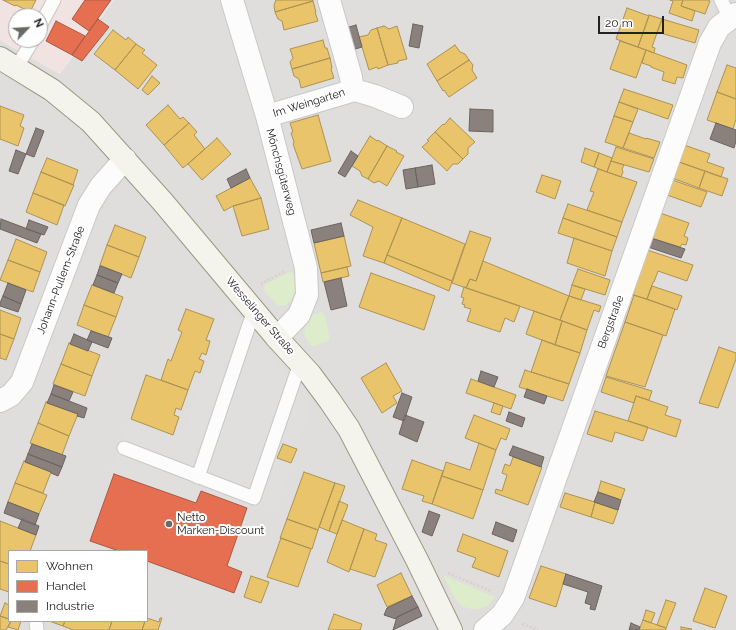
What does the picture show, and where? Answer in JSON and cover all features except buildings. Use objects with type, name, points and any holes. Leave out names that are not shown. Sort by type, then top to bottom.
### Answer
[{"type":"street","name":"Mönchsgüterweg","points":[[232,0],[267,116],[306,268],[307,295],[299,315],[277,338]]},
{"type":"street","name":"Im Weingarten","points":[[267,116],[348,92],[351,89],[351,78],[328,0]]},
{"type":"street","name":"Bergstraße","points":[[485,630],[502,616],[512,599],[710,43],[729,10]]},
{"type":"street","name":"Wesselinger Straße","points":[[8,63],[52,90],[91,122],[162,201],[277,338],[310,374],[349,429],[417,560],[451,630]]},
{"type":"street","name":"Im Weingarten","points":[[351,89],[402,106]]},
{"type":"street","name":"Johann-Pullem-Straße","points":[[0,401],[11,395],[22,382],[89,205],[101,186],[125,159]]},
{"type":"lane","points":[[48,11],[54,0]]},
{"type":"lane","points":[[8,63],[24,48]]},
{"type":"lane","points":[[198,477],[248,303]]},
{"type":"lane","points":[[124,448],[254,498],[300,363]]},
{"type":"path","points":[[248,303],[304,260]]},
{"type":"path","points":[[417,560],[512,599]]},
{"type":"shaded area","points":[[0,0],[114,0],[60,74],[14,48],[48,48],[48,8],[8,8],[8,45],[0,40]]},
{"type":"shaded area","points":[[114,0],[736,0],[736,630],[0,630],[0,40],[8,45],[8,48],[14,48],[60,74]]},
{"type":"shaded area","points":[[228,306],[312,406],[277,505],[248,506],[202,488],[196,502],[110,471],[129,419],[181,439]]},
{"type":"green space","points":[[290,272],[293,274],[296,288],[293,297],[290,302],[284,306],[277,305],[265,292],[264,285]]},
{"type":"green space","points":[[322,312],[325,316],[330,340],[312,347],[305,337],[304,331],[308,319],[311,316]]},
{"type":"green space","points":[[443,575],[495,597],[487,606],[479,609],[471,609],[462,606],[456,600]]},
{"type":"place","name":"Netto Marken-Discount","points":[[169,524]]}]
